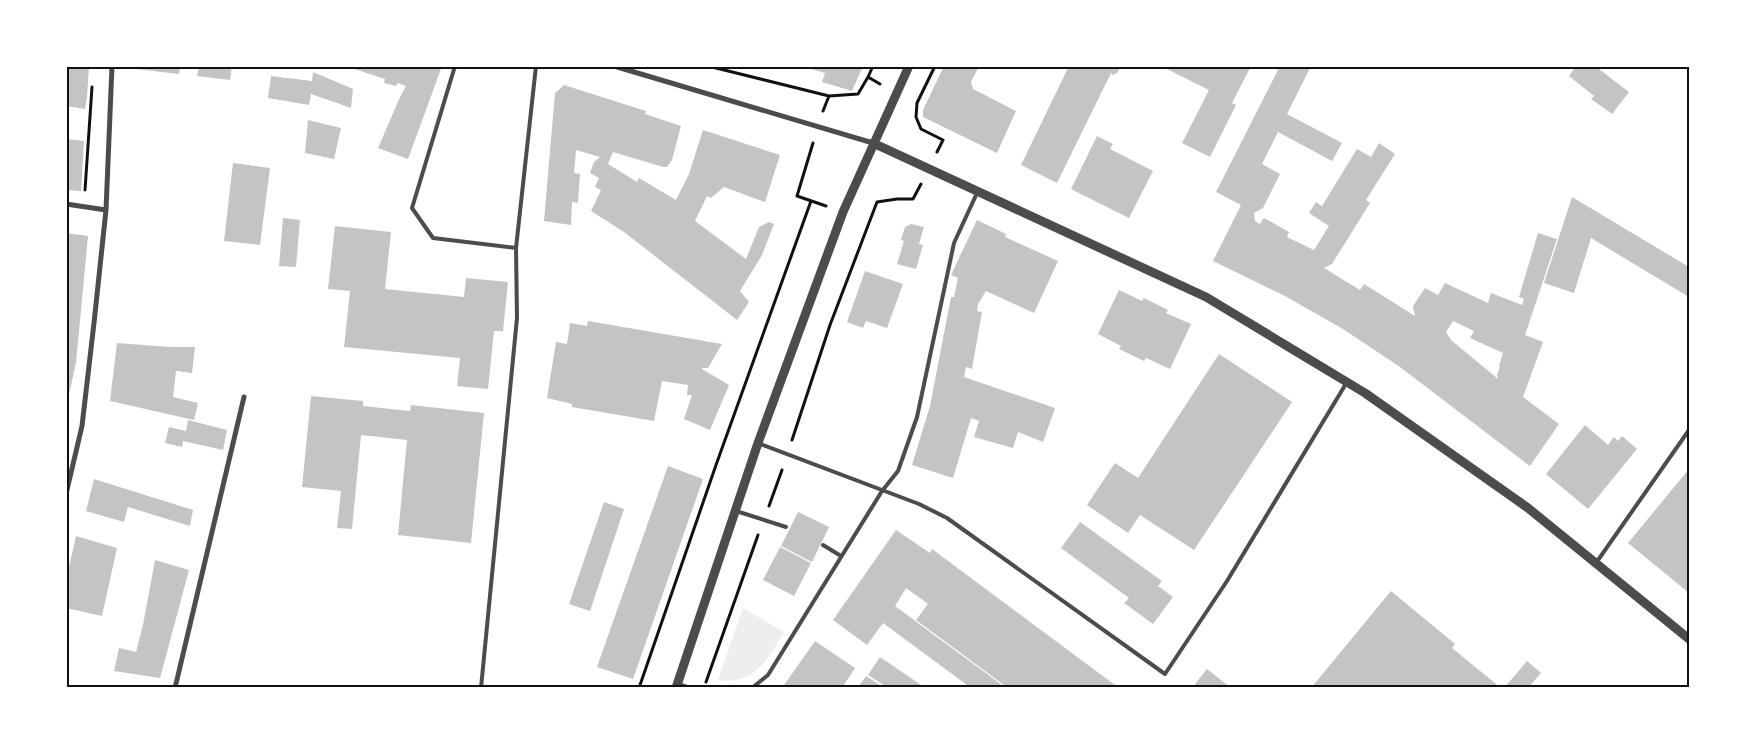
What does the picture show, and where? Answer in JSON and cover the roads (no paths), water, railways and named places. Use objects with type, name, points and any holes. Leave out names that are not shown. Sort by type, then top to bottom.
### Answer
[{"type":"street","points":[[66,494],[82,426],[106,210],[112,66]]},
{"type":"street","points":[[614,66],[873,143],[1206,296],[1366,392],[1528,508],[1689,639]]},
{"type":"street","points":[[677,686],[758,444],[843,212],[909,66]]},
{"type":"street","points":[[66,204],[106,210]]},
{"type":"street","points":[[175,688],[244,396]]},
{"type":"lane","points":[[455,66],[412,208],[433,238],[516,248]]},
{"type":"lane","points":[[481,688],[516,318],[516,248],[536,66]]},
{"type":"lane","points":[[752,688],[768,675],[840,556],[882,491],[898,471],[917,417],[954,243],[978,191]]},
{"type":"lane","points":[[758,444],[919,504],[947,518],[1165,674],[1227,581],[1347,381]]},
{"type":"lane","points":[[1596,563],[1689,430]]},
{"type":"lane","points":[[736,511],[786,527]]},
{"type":"lane","points":[[823,545],[840,556]]},
{"type":"lane","points":[[677,686],[690,688]]}]
